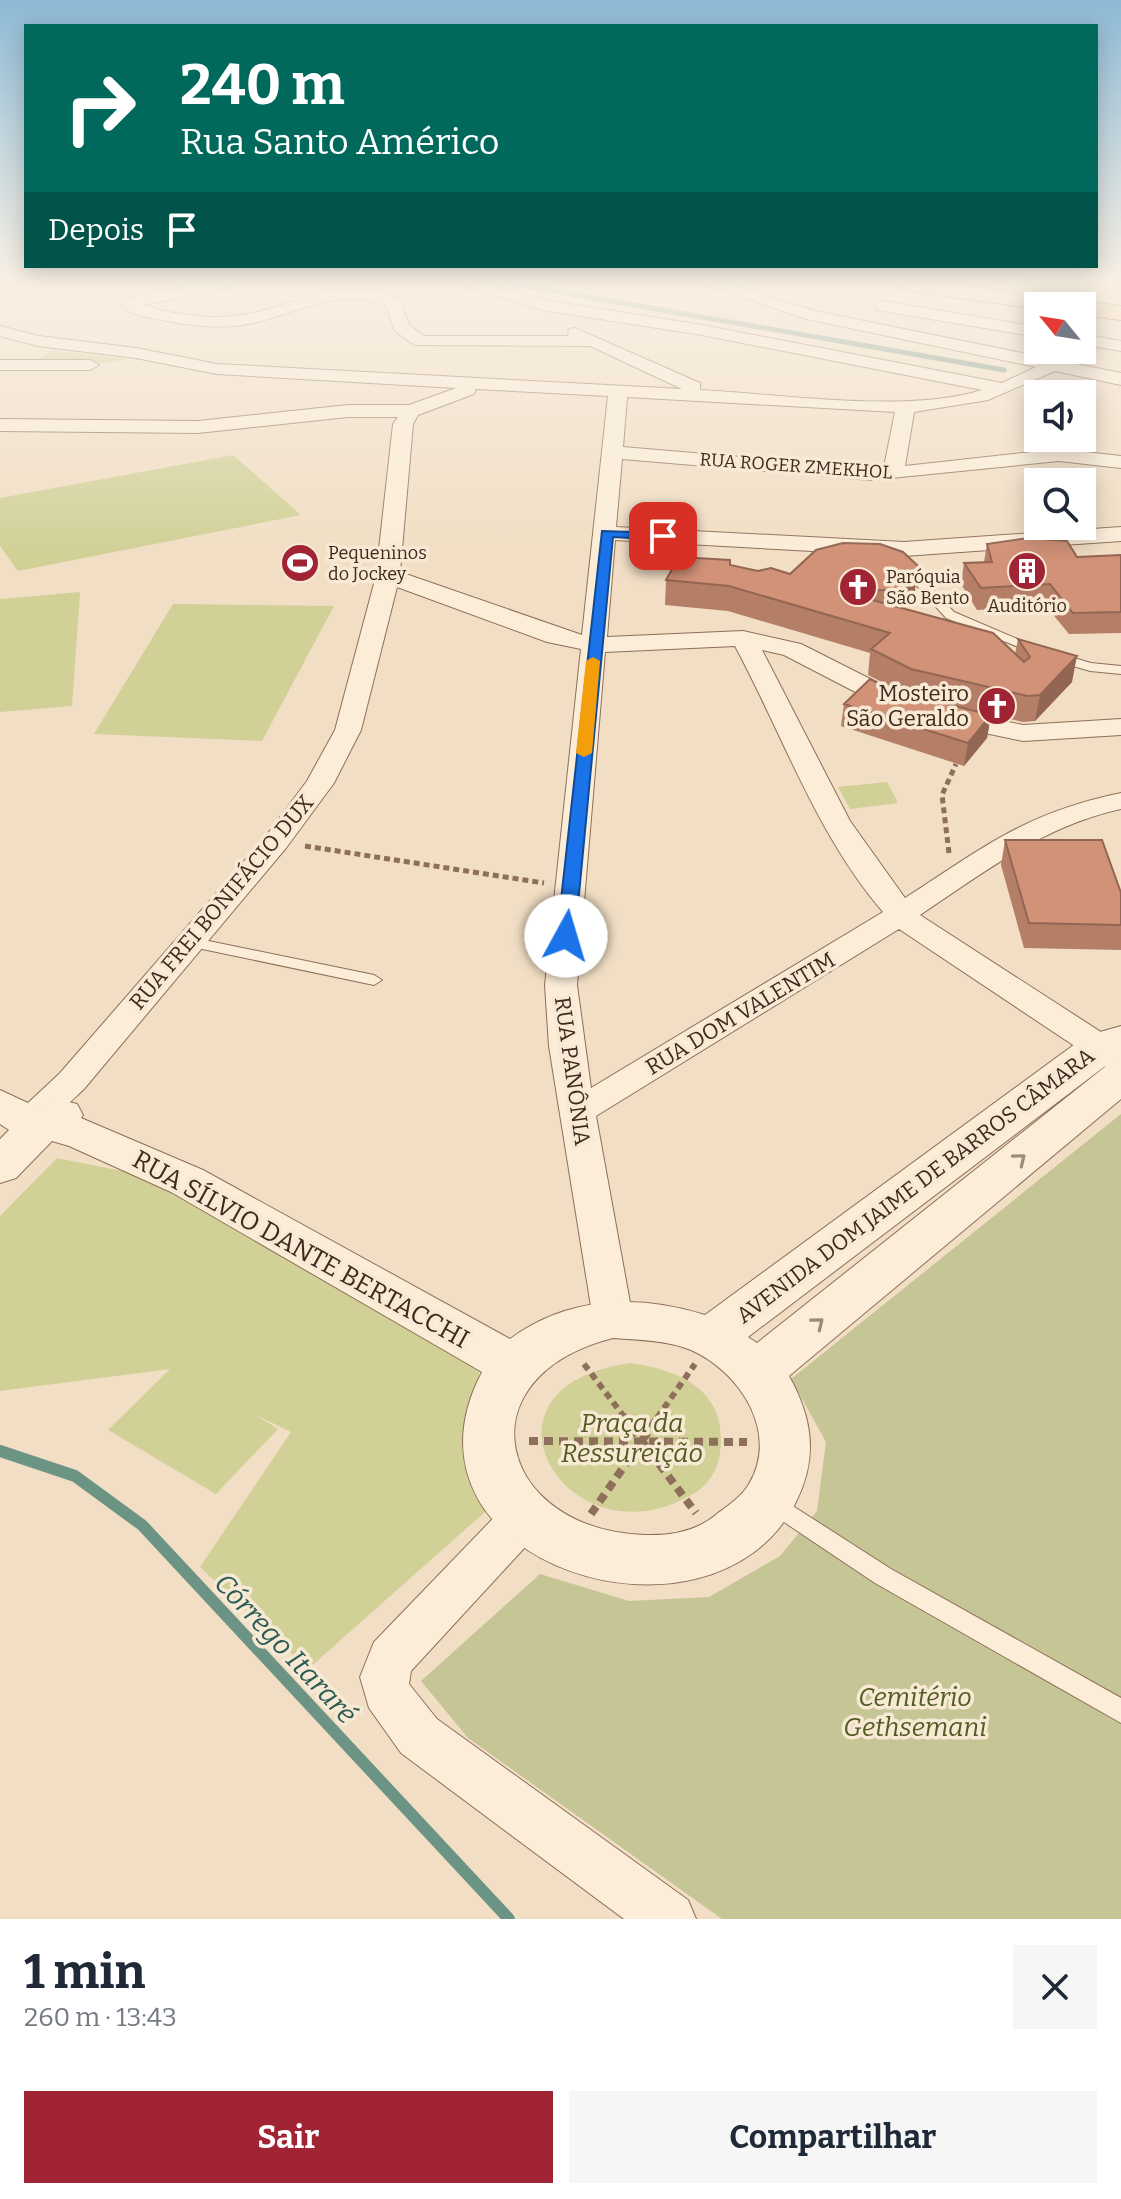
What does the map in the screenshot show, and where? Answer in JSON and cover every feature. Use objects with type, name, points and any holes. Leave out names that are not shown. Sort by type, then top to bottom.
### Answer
[{"type":"street","points":[[292,374],[618,391],[674,386],[708,392],[931,407],[1001,388],[1039,374]]},
{"type":"street","points":[[652,374],[674,386]]},
{"type":"street","points":[[927,374],[1001,388]]},
{"type":"street","points":[[1094,374],[1121,379]]},
{"type":"street","points":[[0,425],[198,427],[348,411],[411,411],[481,385]]},
{"type":"street","name":"RUA PANÔNIA","points":[[613,1319],[566,1046],[561,985],[607,533],[618,391]]},
{"type":"street","points":[[893,474],[905,407]]},
{"type":"street","name":"RUA FREI BONIFÁCIO DUX","points":[[37,1119],[276,842],[320,783],[348,730],[388,576],[403,424],[411,411]]},
{"type":"street","name":"RUA ROGER ZMEKHOL","points":[[613,452],[893,474],[1057,456],[1093,456],[1121,462]]},
{"type":"street","points":[[607,533],[888,549],[1121,534]]},
{"type":"street","points":[[388,576],[556,637],[595,645],[743,638],[792,649],[898,704],[985,727],[1023,733],[1121,727]]},
{"type":"street","points":[[743,638],[832,820],[902,914],[1116,1056]]},
{"type":"street","name":"RUA DOM VALENTIM","points":[[577,1112],[902,914],[1021,832],[1081,807],[1121,801]]},
{"type":"street","name":"AVENIDA DOM JAIME DE BARROS CÂMARA","points":[[712,1337],[1116,1056]]},
{"type":"street","name":"AVENIDA DOM JAIME DE BARROS CÂMARA","points":[[758,1372],[1116,1056]]},
{"type":"street","name":"RUA SÍLVIO DANTE BERTACCHI","points":[[37,1119],[187,1181],[515,1366]]},
{"type":"street","points":[[613,1319],[664,1321],[712,1337],[758,1372],[781,1412],[786,1456],[769,1500],[734,1536],[683,1558],[625,1562],[569,1548],[523,1518],[500,1489],[488,1457],[487,1424],[497,1393],[515,1366],[542,1343],[561,1334],[613,1319]]},
{"type":"street","points":[[523,1518],[391,1658],[384,1677],[386,1692],[419,1736],[669,1919]]},
{"type":"lane","points":[[888,549],[950,615],[1067,660],[1121,670]]},
{"type":"lane","points":[[189,942],[374,980]]},
{"type":"lane","points":[[769,1500],[883,1576],[1121,1711]]},
{"type":"path","points":[[956,764],[944,777],[941,808],[952,867],[958,874]]},
{"type":"path","points":[[276,842],[571,888]]},
{"type":"path","points":[[561,1334],[718,1543]]},
{"type":"path","points":[[569,1548],[712,1337]]},
{"type":"path","points":[[488,1440],[784,1442]]},
{"type":"green space","points":[[233,455],[301,515],[18,571],[0,546],[0,498]]},
{"type":"green space","points":[[80,592],[72,706],[0,712],[0,599]]},
{"type":"green space","points":[[173,604],[334,606],[262,741],[94,734]]},
{"type":"green space","points":[[887,782],[898,803],[850,809],[838,787]]},
{"type":"green space","name":"Cemitério Gethsemani","points":[[1121,1114],[1121,1919],[722,1919],[468,1738],[421,1681],[540,1574],[629,1601],[709,1597],[780,1556],[817,1511],[826,1442],[791,1379]]},
{"type":"green space","points":[[57,1158],[147,1176],[481,1363],[468,1433],[486,1511],[308,1669],[200,1567],[291,1432],[256,1415],[278,1429],[216,1494],[108,1430],[170,1369],[0,1391],[0,1216]]},
{"type":"green space","name":"Praça da Ressureição","points":[[631,1363],[668,1372],[698,1388],[717,1414],[721,1431],[718,1463],[705,1484],[696,1492],[650,1510],[608,1509],[574,1492],[551,1466],[542,1435],[550,1404],[579,1378]]},
{"type":"building","points":[[1024,539],[1067,541],[1077,557],[1121,555],[1121,612],[1073,613],[1050,584],[981,588],[964,563],[992,562],[987,544]]},
{"type":"building","points":[[843,543],[880,544],[903,552],[918,566],[905,589],[843,592],[993,633],[1024,662],[1030,657],[1018,639],[1077,656],[1040,695],[1028,696],[911,669],[871,649],[890,633],[729,586],[666,580],[679,557],[730,560],[730,565],[758,571],[771,568],[790,574],[816,550]]},
{"type":"building","points":[[870,679],[891,690],[991,715],[968,743],[844,704]]},
{"type":"building","points":[[1005,840],[1102,840],[1121,893],[1121,925],[1029,923]]},
{"type":"waterway","name":"Córrego Itararé","points":[[0,1451],[75,1476],[142,1525],[509,1919]]},
{"type":"slow traffic","points":[[584,753],[593,661]]},
{"type":"place","name":"Pequeninos do Jockey","points":[[300,563]]},
{"type":"place","name":"Auditório","points":[[1027,571]]},
{"type":"place","name":"Paróquia São Bento","points":[[858,587]]},
{"type":"place","name":"Mosteiro São Geraldo","points":[[997,706]]},
{"type":"route","points":[[566,936],[607,533],[663,536]]}]
